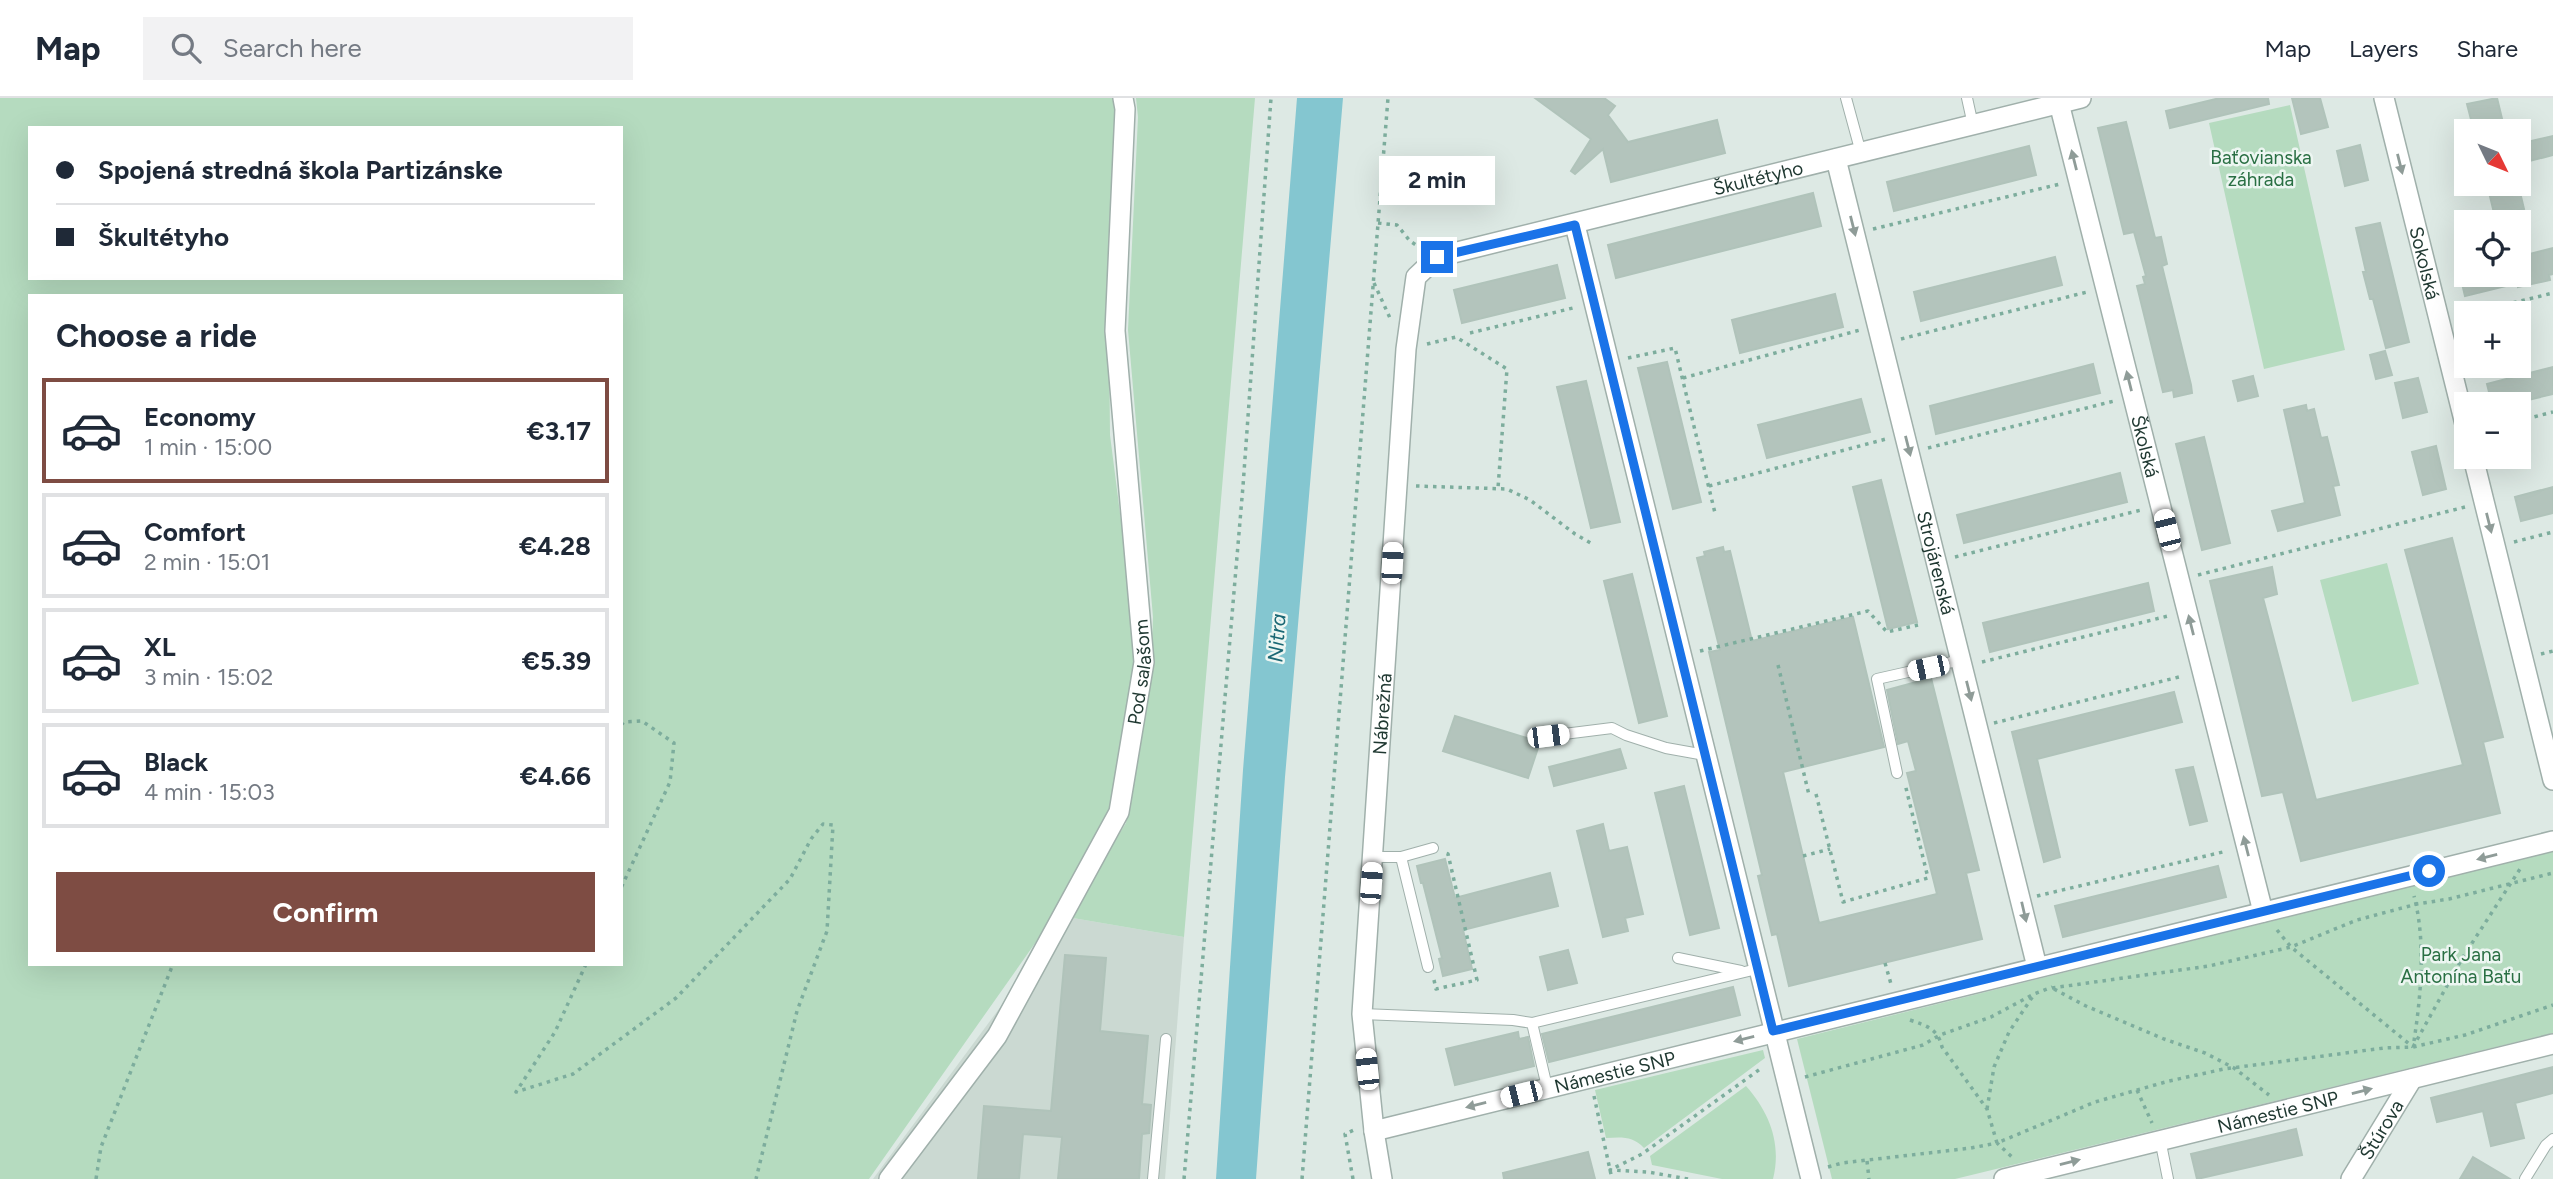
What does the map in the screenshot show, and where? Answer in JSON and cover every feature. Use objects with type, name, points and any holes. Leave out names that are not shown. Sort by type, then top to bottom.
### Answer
[{"type":"street","name":"Pod salašom","points":[[889,1179],[997,1036],[1119,812],[1144,662],[1115,331],[1125,109],[1123,98]]},
{"type":"street","name":"Škultétyho","points":[[1437,257],[2081,98]]},
{"type":"street","name":"Sokolská","points":[[2384,98],[2457,392]]},
{"type":"street","name":"Školská","points":[[2059,103],[2263,912]]},
{"type":"street","name":"Strojárenská","points":[[1836,159],[2021,900],[2042,966]]},
{"type":"street","points":[[1575,225],[1705,755],[1751,970],[1773,1031],[1810,1176]]},
{"type":"street","name":"Nábrežná","points":[[1382,1179],[1367,1130],[1362,1014],[1406,349],[1416,277],[1437,257]]},
{"type":"street","points":[[2476,469],[2553,780]]},
{"type":"street","name":"Námestie SNP","points":[[1367,1130],[2546,843]]},
{"type":"street","name":"Námestie SNP","points":[[2004,1179],[2553,1044]]},
{"type":"street","name":"Štúrova","points":[[2351,1179],[2412,1079]]},
{"type":"lane","points":[[1846,98],[1860,153]]},
{"type":"lane","points":[[1967,98],[1973,125]]},
{"type":"lane","points":[[1900,772],[1877,679],[1962,664]]},
{"type":"lane","points":[[1548,736],[1612,728],[1666,748],[1705,755]]},
{"type":"lane","points":[[1373,857],[1401,857],[1433,848]]},
{"type":"lane","points":[[1401,857],[1428,967]]},
{"type":"lane","points":[[1678,958],[1751,970]]},
{"type":"lane","points":[[1362,1014],[1532,1023],[1751,970]]},
{"type":"lane","points":[[1532,1023],[1547,1087]]},
{"type":"lane","points":[[1153,1179],[1166,1039]]},
{"type":"lane","points":[[2160,1139],[2168,1179]]},
{"type":"lane","points":[[2525,1179],[2546,1145],[2553,1139]]},
{"type":"path","points":[[1184,1179],[1242,500],[1271,98]]},
{"type":"path","points":[[1303,1179],[1388,98]]},
{"type":"path","points":[[1855,234],[2079,180]]},
{"type":"path","points":[[1378,223],[1397,225],[1410,242],[1422,248],[1433,248],[1437,257]]},
{"type":"path","points":[[1683,378],[2106,287]]},
{"type":"path","points":[[2521,301],[2553,293]]},
{"type":"path","points":[[1470,333],[1594,303]]},
{"type":"path","points":[[1406,349],[1456,337],[1507,369],[1497,488]]},
{"type":"path","points":[[1619,360],[1675,348],[1715,513]]},
{"type":"path","points":[[1709,486],[2133,397]]},
{"type":"path","points":[[2531,418],[2553,412]]},
{"type":"path","points":[[1397,485],[1507,489],[1530,500],[1594,545]]},
{"type":"path","points":[[2179,580],[2484,502]]},
{"type":"path","points":[[1936,561],[2160,505]]},
{"type":"path","points":[[2495,546],[2553,532]]},
{"type":"path","points":[[1692,653],[1868,611],[1887,632],[1918,625]]},
{"type":"path","points":[[1962,664],[2187,612]]},
{"type":"path","points":[[1778,665],[1809,795]]},
{"type":"path","points":[[1978,727],[2202,671]]},
{"type":"path","points":[[623,723],[642,721],[674,743],[670,782],[623,884]]},
{"type":"path","points":[[1816,794],[1843,902],[1928,878],[1900,772]]},
{"type":"path","points":[[585,966],[555,1032],[516,1092],[573,1074],[676,998],[790,879],[811,839],[823,824],[833,825],[827,931],[797,1011],[756,1179]]},
{"type":"path","points":[[2413,1047],[2463,957],[2509,885],[2546,843]]},
{"type":"path","points":[[2021,900],[2246,846]]},
{"type":"path","points":[[1433,848],[1448,854],[1477,980],[1436,989]]},
{"type":"path","points":[[1803,856],[1830,849]]},
{"type":"path","points":[[1786,1082],[1923,1045],[1940,1035],[1992,1017],[2034,994],[2052,988],[2209,966],[2291,947],[2357,920],[2553,873]]},
{"type":"path","points":[[2408,876],[2417,904],[2420,956],[2419,1006],[2413,1047]]},
{"type":"path","points":[[2263,912],[2291,947],[2413,1047]]},
{"type":"path","points":[[1885,963],[1893,992]]},
{"type":"path","points":[[96,1179],[101,1147],[172,966]]},
{"type":"path","points":[[2042,966],[2052,988],[2086,1006],[2164,1039],[2206,1052],[2234,1068],[2275,1099]]},
{"type":"path","points":[[1987,1110],[1994,1067],[2009,1032],[2034,994]]},
{"type":"path","points":[[1810,1176],[1842,1163],[1997,1143],[2095,1102],[2137,1090],[2234,1068],[2384,1048],[2413,1047],[2465,1035],[2553,1005]]},
{"type":"path","points":[[1904,1018],[1929,1027],[1940,1035],[1942,1047],[1987,1110],[1997,1143],[2015,1162]]},
{"type":"path","points":[[2430,1043],[2431,1051]]},
{"type":"path","points":[[1610,1170],[1642,1153],[1779,1055]]},
{"type":"path","points":[[1590,1076],[1612,1179]]},
{"type":"path","points":[[2137,1090],[2160,1139]]},
{"type":"path","points":[[1353,1179],[1345,1134],[1367,1130]]},
{"type":"path","points":[[1867,1161],[1869,1179]]},
{"type":"path","points":[[1610,1170],[1648,1171],[1688,1179]]},
{"type":"shaded area","points":[[1067,917],[1184,937],[1165,1179],[873,1179]]},
{"type":"green space","points":[[0,98],[1116,98],[1109,331],[1110,435],[1137,646],[1113,809],[1057,912],[869,1179],[0,1179]]},
{"type":"green space","points":[[1136,98],[1255,98],[1184,937],[1067,917],[1126,823],[1151,669],[1153,617],[1128,330],[1138,117]]},
{"type":"green space","name":"Baťovianska záhrada","points":[[2290,105],[2345,350],[2264,369],[2209,123]]},
{"type":"green space","points":[[2387,563],[2419,684],[2352,702],[2320,580]]},
{"type":"green space","name":"Park Jana Antonína Baťu","points":[[2553,851],[2553,1033],[1955,1179],[1832,1179],[1797,1039]]},
{"type":"green space","points":[[1763,1050],[1765,1058],[1644,1148],[1631,1139],[1606,1138],[1595,1090]]},
{"type":"green space","points":[[1746,1086],[1761,1106],[1772,1129],[1776,1153],[1773,1179],[1722,1179],[1652,1165],[1650,1156]]},
{"type":"water","name":"Nitra","points":[[1297,98],[1343,98],[1285,777],[1256,1179],[1216,1179],[1243,770]]},
{"type":"building","points":[[1535,98],[1604,98],[1615,106],[1608,115],[1628,142],[1717,120],[1725,153],[1611,182],[1603,149],[1575,174],[1571,171],[1591,139]]},
{"type":"building","points":[[2220,98],[2268,98],[2269,104],[2170,128],[2166,111]]},
{"type":"building","points":[[2292,98],[2320,98],[2328,127],[2301,134]]},
{"type":"building","points":[[2497,98],[2502,119],[2471,119],[2467,104]]},
{"type":"building","points":[[2126,122],[2155,238],[2161,237],[2167,264],[2162,266],[2191,385],[2192,393],[2174,397],[2173,390],[2163,392],[2137,286],[2145,284],[2143,277],[2146,276],[2134,232],[2124,234],[2098,128]]},
{"type":"building","points":[[2553,136],[2553,155],[2531,161],[2531,141]]},
{"type":"building","points":[[2360,145],[2368,180],[2345,186],[2337,151]]},
{"type":"building","points":[[2029,146],[2036,175],[1894,211],[1887,182]]},
{"type":"building","points":[[1813,193],[1821,226],[1616,278],[1608,245]]},
{"type":"building","points":[[2490,196],[2521,196],[2524,209],[2493,210]]},
{"type":"building","points":[[2380,223],[2409,342],[2386,348],[2363,272],[2366,272],[2356,228]]},
{"type":"building","points":[[2553,248],[2553,274],[2549,275],[2550,280],[2531,284],[2531,254]]},
{"type":"building","points":[[2055,257],[2062,285],[1921,321],[1914,292]]},
{"type":"building","points":[[1557,265],[1565,298],[1462,323],[1454,290]]},
{"type":"building","points":[[2463,287],[2502,287],[2465,296]]},
{"type":"building","points":[[1835,294],[1843,327],[1740,353],[1732,320]]},
{"type":"building","points":[[2385,351],[2392,375],[2376,379],[2370,355]]},
{"type":"building","points":[[1667,362],[1701,502],[1673,509],[1638,368]]},
{"type":"building","points":[[2093,364],[2100,393],[1936,434],[1930,406]]},
{"type":"building","points":[[2553,367],[2553,394],[2531,399],[2531,392],[2489,392],[2487,384],[2510,378],[2531,378],[2531,373]]},
{"type":"building","points":[[2253,376],[2258,396],[2238,401],[2233,381]]},
{"type":"building","points":[[2418,378],[2427,412],[2403,418],[2395,383]]},
{"type":"building","points":[[1586,381],[1620,522],[1591,528],[1557,387]]},
{"type":"building","points":[[1861,399],[1870,432],[1767,458],[1758,425]]},
{"type":"building","points":[[2306,405],[2307,411],[2314,409],[2321,438],[2327,437],[2339,485],[2333,486],[2340,515],[2278,531],[2272,511],[2305,503],[2284,410]]},
{"type":"building","points":[[2204,437],[2230,543],[2202,550],[2176,444]]},
{"type":"building","points":[[2436,446],[2446,489],[2423,495],[2412,452]]},
{"type":"building","points":[[2120,473],[2127,502],[1964,543],[1957,515]]},
{"type":"building","points":[[1881,480],[1917,622],[1888,629],[1853,487]]},
{"type":"building","points":[[2553,487],[2553,513],[2521,521],[2515,497]]},
{"type":"building","points":[[2452,538],[2503,737],[2483,742],[2500,813],[2301,861],[2283,792],[2262,796],[2210,581],[2272,567],[2277,594],[2263,598],[2316,800],[2463,765],[2405,550]]},
{"type":"building","points":[[1723,547],[1724,552],[1730,551],[1752,641],[1853,617],[1884,747],[1783,772],[1819,923],[1937,894],[1907,773],[1916,771],[1908,741],[1898,744],[1887,690],[1931,678],[1979,870],[1966,873],[1982,939],[1789,986],[1777,934],[1772,935],[1758,876],[1762,875],[1709,652],[1720,650],[1697,558],[1705,556],[1704,552]]},
{"type":"building","points":[[1632,574],[1667,716],[1639,723],[1604,581]]},
{"type":"building","points":[[2148,583],[2154,611],[1990,652],[1983,623]]},
{"type":"building","points":[[2174,692],[2182,722],[2037,759],[2060,857],[2044,862],[2012,732]]},
{"type":"building","points":[[1455,716],[1540,742],[1528,778],[1443,751]]},
{"type":"building","points":[[1620,749],[1626,768],[1554,786],[1549,767]]},
{"type":"building","points":[[2193,767],[2207,821],[2190,825],[2176,770]]},
{"type":"building","points":[[1684,786],[1719,928],[1690,935],[1655,793]]},
{"type":"building","points":[[1603,824],[1609,851],[1627,847],[1643,914],[1625,918],[1628,931],[1603,937],[1577,831]]},
{"type":"building","points":[[1445,859],[1455,898],[1550,873],[1558,906],[1463,930],[1472,969],[1443,976],[1439,959],[1442,958],[1417,866]]},
{"type":"building","points":[[2218,866],[2226,897],[2063,937],[2055,906]]},
{"type":"building","points":[[1568,950],[1577,983],[1548,990],[1540,957]]},
{"type":"building","points":[[1065,955],[1106,958],[1100,1031],[1148,1036],[1142,1104],[1151,1105],[1149,1133],[1142,1134],[1139,1179],[1058,1179],[1062,1137],[1023,1134],[1019,1179],[978,1179],[984,1106],[1051,1111]]},
{"type":"building","points":[[1733,987],[1740,1015],[1549,1062],[1542,1034]]},
{"type":"building","points":[[1518,1032],[1519,1039],[1528,1037],[1534,1066],[1455,1085],[1446,1049]]},
{"type":"building","points":[[2553,1067],[2553,1093],[2515,1103],[2524,1138],[2491,1146],[2483,1111],[2437,1122],[2431,1098]]},
{"type":"building","points":[[2296,1129],[2302,1155],[2197,1179],[2191,1154]]},
{"type":"building","points":[[1588,1152],[1595,1179],[1504,1179],[1503,1173]]},
{"type":"building","points":[[2473,1157],[2510,1179],[2460,1179]]},
{"type":"route","points":[[1437,257],[1575,225],[1773,1031],[2429,871]]}]
